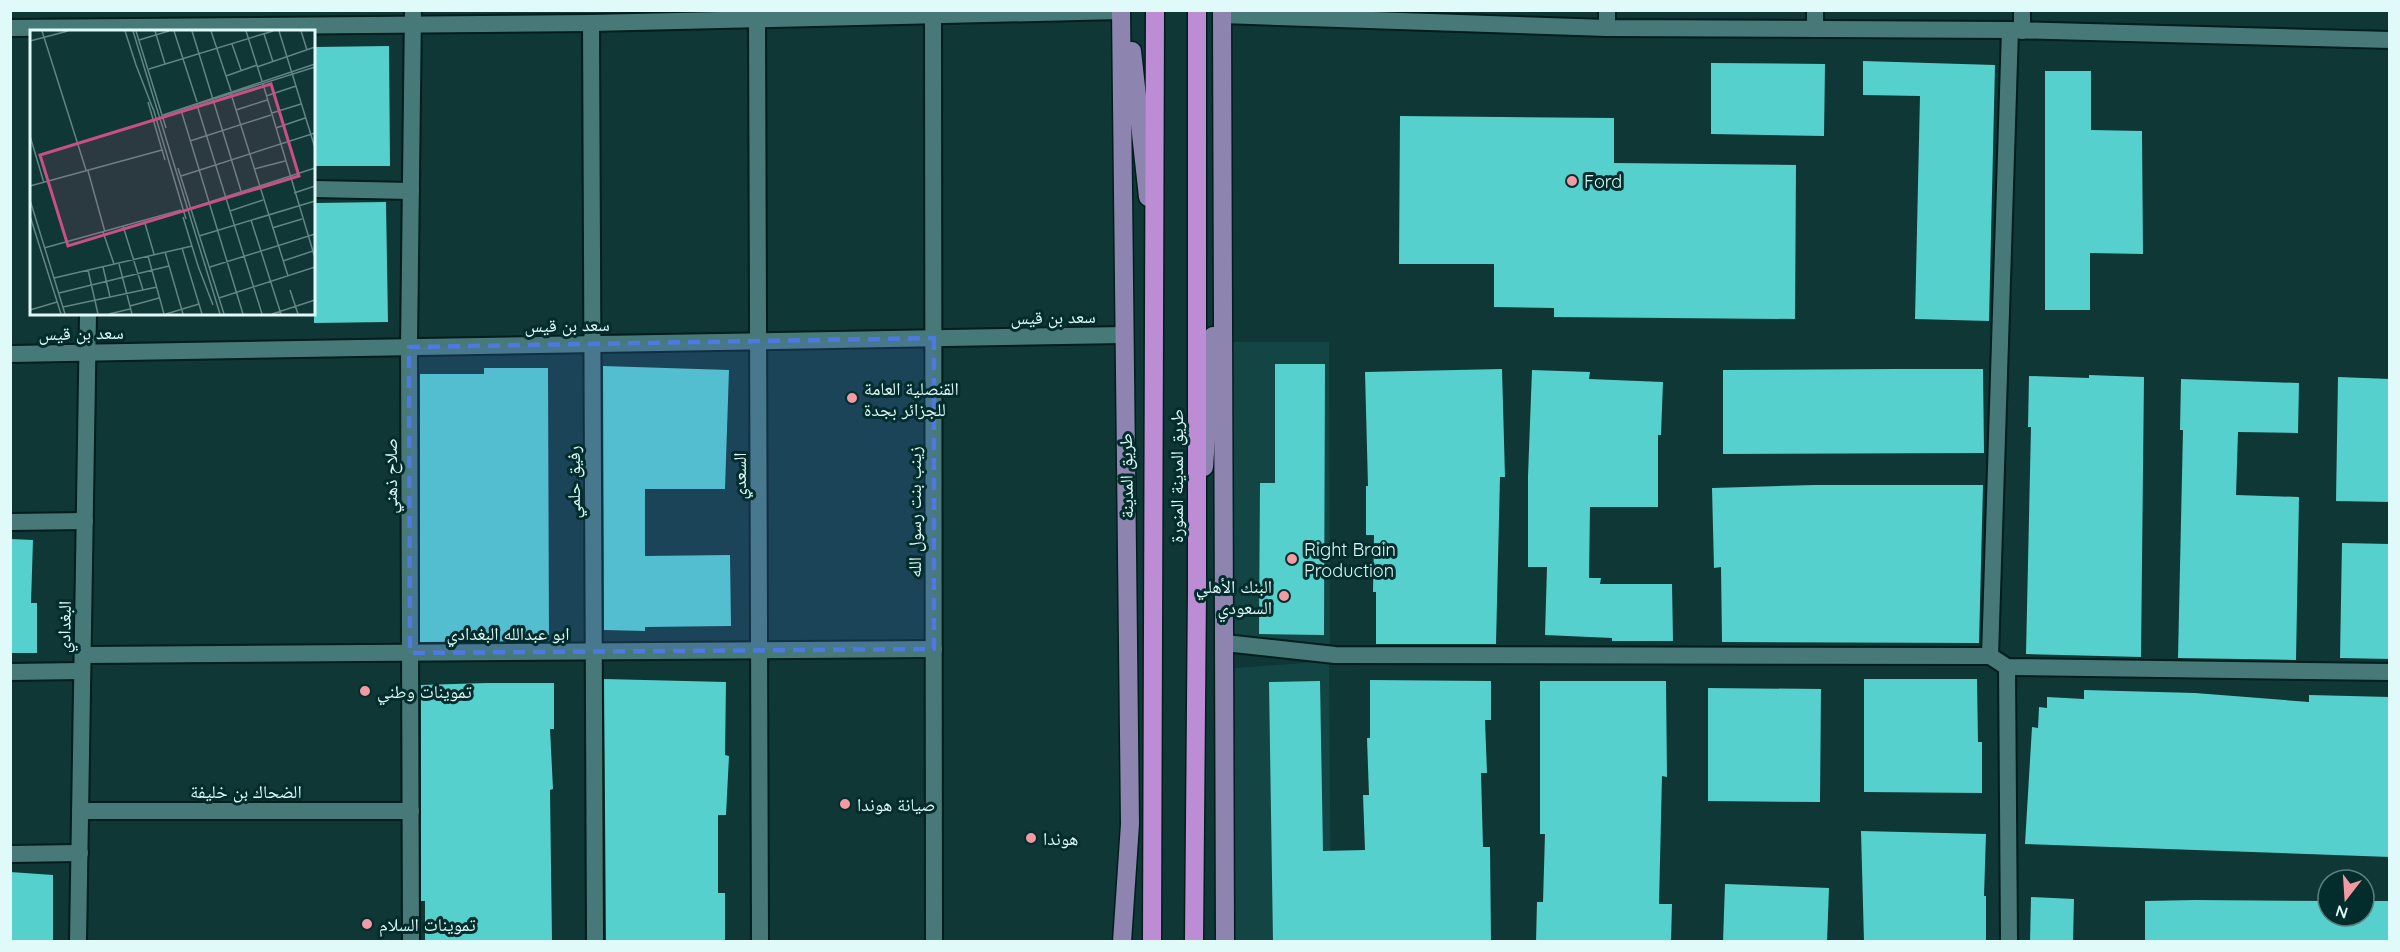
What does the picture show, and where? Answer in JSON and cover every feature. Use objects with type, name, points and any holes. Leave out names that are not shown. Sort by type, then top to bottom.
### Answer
[{"type":"highway","name":"طريق المدينة المنورة","points":[[1152,942],[1155,10]]},
{"type":"highway","name":"طريق المدينة المنورة","points":[[1194,942],[1197,589],[1197,10]]},
{"type":"main road","points":[[1123,11],[1154,249]]},
{"type":"main road","name":"طريق المدينة","points":[[1122,942],[1130,824],[1123,11]]},
{"type":"main road","points":[[1222,13],[1225,942]]},
{"type":"main road","points":[[1197,589],[1224,156]]},
{"type":"street","points":[[92,10],[92,30]]},
{"type":"street","points":[[1606,10],[1607,28]]},
{"type":"street","points":[[1815,10],[1815,29]]},
{"type":"street","points":[[1990,656],[2016,30],[2022,10]]},
{"type":"street","points":[[10,28],[92,30],[413,18],[591,23],[757,15],[1123,11]]},
{"type":"street","name":"زينب بنت رسول الله","points":[[933,13],[934,942]]},
{"type":"street","points":[[1222,13],[1607,28],[2016,30],[2390,40]]},
{"type":"street","name":"السعدي","points":[[757,15],[760,942]]},
{"type":"street","name":"صلاح ذهني","points":[[411,942],[409,347],[413,18]]},
{"type":"street","name":"رفيق حلمي","points":[[591,23],[595,942]]},
{"type":"street","points":[[315,189],[411,191]]},
{"type":"street","name":"البغدادي","points":[[78,942],[88,315]]},
{"type":"street","name":"سعد بن قيس","points":[[10,354],[1125,335]]},
{"type":"street","points":[[10,522],[85,521]]},
{"type":"street","points":[[1225,643],[1335,655],[1990,656],[2007,667],[2390,672]]},
{"type":"street","name":"ابو عبدالله البغدادي","points":[[10,672],[83,663],[410,653],[933,649]]},
{"type":"street","points":[[2007,667],[2010,942]]},
{"type":"street","name":"الضحاك بن خليفة","points":[[80,811],[411,811]]},
{"type":"street","points":[[10,854],[80,853]]},
{"type":"highlighted area","points":[[934,338],[934,649],[410,653],[409,347]]},
{"type":"shaded area","points":[[1229,342],[1329,342],[1330,646],[1229,646]]},
{"type":"shaded area","points":[[1329,661],[1331,941],[1234,942],[1235,668]]},
{"type":"building","points":[[389,46],[390,166],[315,166],[315,47]]},
{"type":"building","points":[[1863,61],[1995,65],[1989,321],[1915,319],[1920,96],[1863,95]]},
{"type":"building","points":[[1711,63],[1825,64],[1824,136],[1711,134]]},
{"type":"building","points":[[2045,71],[2091,71],[2091,130],[2142,131],[2143,254],[2090,253],[2090,310],[2045,310]]},
{"type":"building","points":[[1400,116],[1614,118],[1614,163],[1796,165],[1795,319],[1554,317],[1554,308],[1494,307],[1494,264],[1399,264]]},
{"type":"building","points":[[386,202],[388,322],[314,323],[315,203]]},
{"type":"building","name":"Right Brain Production","points":[[1275,364],[1325,364],[1324,635],[1259,634],[1260,483],[1275,483]]},
{"type":"building","points":[[603,366],[729,370],[725,489],[645,489],[645,556],[730,555],[731,626],[645,627],[645,631],[604,630]]},
{"type":"building","points":[[484,368],[548,368],[549,641],[420,642],[420,374],[484,374]]},
{"type":"building","points":[[1502,369],[1505,477],[1500,477],[1496,644],[1376,644],[1376,592],[1373,592],[1374,535],[1366,535],[1366,486],[1368,486],[1365,372]]},
{"type":"building","points":[[1983,369],[1984,453],[1723,454],[1723,370]]},
{"type":"building","points":[[1532,370],[1590,372],[1589,379],[1663,382],[1661,435],[1658,435],[1658,507],[1590,507],[1589,578],[1601,578],[1600,584],[1672,584],[1673,641],[1612,641],[1612,638],[1545,635],[1547,567],[1528,567],[1528,476]]},
{"type":"building","points":[[2089,375],[2144,377],[2141,657],[2026,654],[2031,427],[2028,427],[2029,376],[2089,378]]},
{"type":"building","points":[[2338,377],[2390,379],[2390,502],[2336,501]]},
{"type":"building","points":[[2181,379],[2299,383],[2298,433],[2238,432],[2236,495],[2299,497],[2296,660],[2178,658],[2183,430],[2180,430]]},
{"type":"building","points":[[1814,485],[1983,485],[1979,643],[1722,642],[1721,567],[1714,568],[1712,488]]},
{"type":"building","points":[[10,539],[33,540],[31,603],[37,603],[37,653],[10,653]]},
{"type":"building","points":[[2342,543],[2390,544],[2390,659],[2340,658]]},
{"type":"building","points":[[604,679],[726,682],[725,755],[729,756],[726,815],[718,815],[718,893],[725,893],[725,942],[606,942]]},
{"type":"building","points":[[1864,679],[1977,679],[1978,742],[1982,742],[1982,793],[1864,792]]},
{"type":"building","points":[[1370,680],[1491,681],[1491,720],[1485,720],[1487,773],[1481,773],[1483,847],[1490,847],[1491,942],[1273,942],[1269,682],[1320,681],[1323,851],[1365,850],[1363,795],[1369,795],[1367,738],[1370,738]]},
{"type":"building","points":[[1540,681],[1666,681],[1667,777],[1662,776],[1659,904],[1672,904],[1671,942],[1536,942],[1537,902],[1543,902],[1545,834],[1540,834]]},
{"type":"building","points":[[554,683],[554,729],[550,729],[553,789],[550,790],[552,942],[425,942],[425,901],[421,901],[421,685]]},
{"type":"building","points":[[1708,688],[1821,689],[1820,802],[1708,801]]},
{"type":"building","points":[[2084,690],[2195,693],[2309,702],[2309,695],[2390,697],[2390,857],[2025,844],[2032,727],[2038,728],[2039,707],[2047,708],[2047,697],[2084,699]]},
{"type":"building","points":[[1861,831],[1986,834],[1984,896],[1986,896],[1986,942],[1864,942]]},
{"type":"building","points":[[10,872],[53,875],[53,942],[10,942]]},
{"type":"building","points":[[1725,884],[1829,888],[1827,942],[1723,942]]},
{"type":"building","points":[[2031,897],[2074,899],[2073,942],[2030,942]]},
{"type":"building","points":[[2145,901],[2316,901],[2316,928],[2376,928],[2376,901],[2390,901],[2390,942],[2145,942]]},
{"type":"place","name":"Ford","points":[[1572,181]]},
{"type":"place","name":"القنصلية العامة للجزائر بجدة","points":[[852,398]]},
{"type":"place","name":"Right Brain Production","points":[[1292,559]]},
{"type":"place","name":"البنك الأهلي السعودي","points":[[1284,596]]},
{"type":"place","name":"تموينات وطني","points":[[365,691]]},
{"type":"place","name":"صيانة هوندا","points":[[845,804]]},
{"type":"place","name":"هوندا","points":[[1031,838]]},
{"type":"place","name":"تموينات السلام","points":[[367,924]]}]
